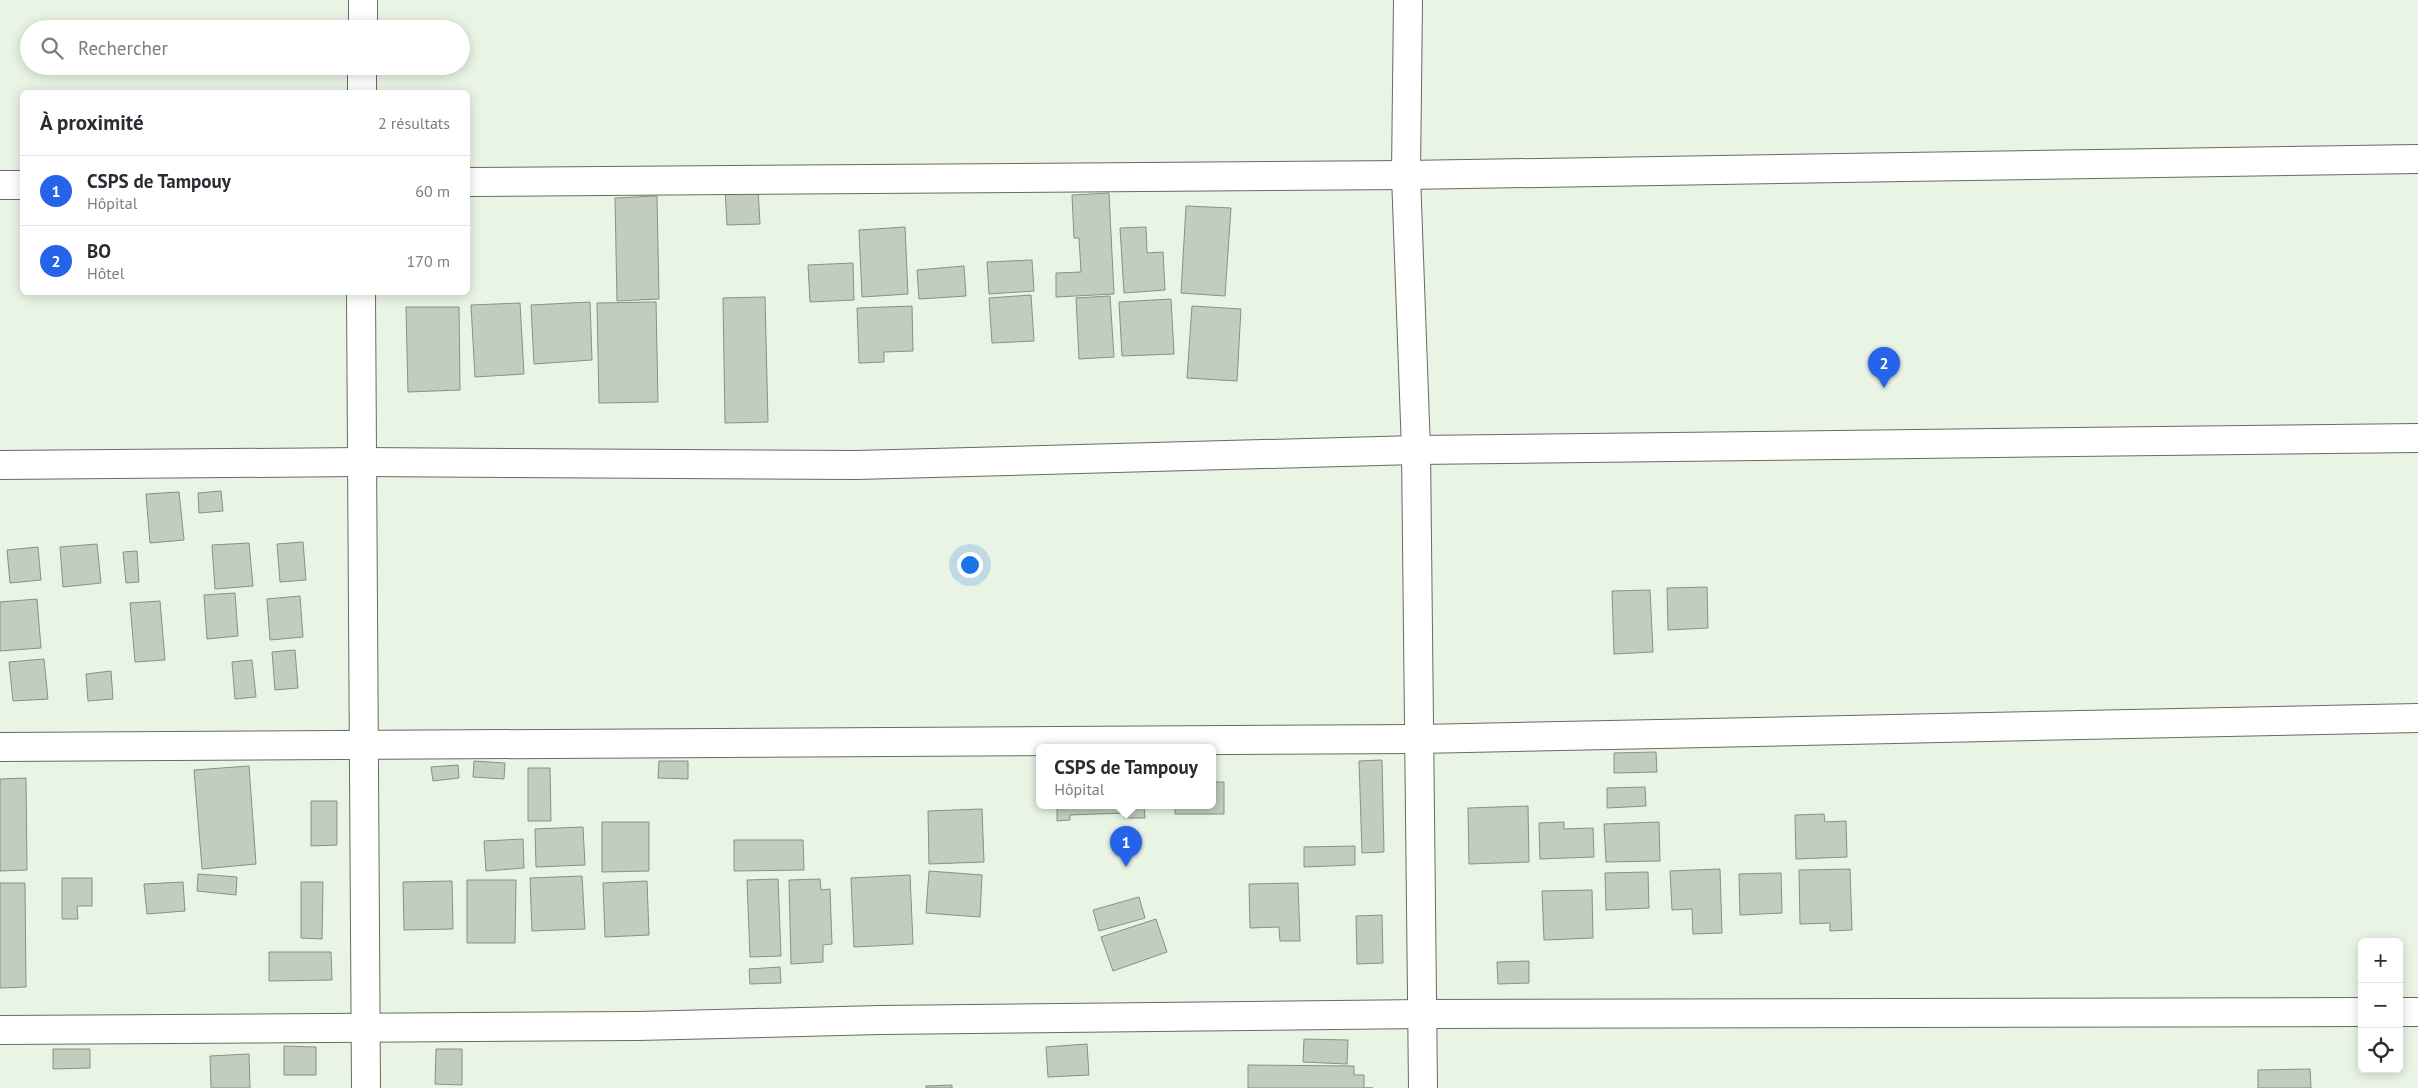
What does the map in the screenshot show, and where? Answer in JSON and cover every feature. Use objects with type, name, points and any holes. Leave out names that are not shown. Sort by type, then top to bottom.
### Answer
[{"type":"street","points":[[363,0],[363,20]]},
{"type":"street","points":[[1408,0],[1406,175],[1416,450],[1423,1088]]},
{"type":"street","points":[[362,75],[362,90]]},
{"type":"street","points":[[470,182],[1406,175],[2418,159]]},
{"type":"street","points":[[0,185],[20,185]]},
{"type":"street","points":[[361,295],[361,462],[366,746],[366,1088]]},
{"type":"street","points":[[0,465],[361,462],[856,464],[1416,450],[2418,438]]},
{"type":"street","points":[[0,747],[1419,738],[2418,718]]},
{"type":"street","points":[[0,1030],[638,1026],[880,1020],[1423,1014],[2358,1012]]},
{"type":"street","points":[[2403,1012],[2418,1012]]},
{"type":"building","points":[[758,188],[760,224],[727,225],[725,189]]},
{"type":"building","points":[[1109,193],[1114,294],[1056,297],[1056,273],[1081,272],[1079,238],[1074,238],[1072,195]]},
{"type":"building","points":[[657,196],[659,299],[617,301],[615,198]]},
{"type":"building","points":[[1186,206],[1231,208],[1225,296],[1181,293]]},
{"type":"building","points":[[905,227],[908,294],[862,297],[859,230]]},
{"type":"building","points":[[1146,227],[1147,253],[1163,252],[1165,290],[1124,293],[1120,228]]},
{"type":"building","points":[[1032,260],[1034,291],[989,294],[987,262]]},
{"type":"building","points":[[853,263],[854,300],[810,302],[808,265]]},
{"type":"building","points":[[964,266],[966,296],[919,299],[917,270]]},
{"type":"building","points":[[1031,295],[1034,341],[992,343],[989,298]]},
{"type":"building","points":[[1110,296],[1114,357],[1079,359],[1076,298]]},
{"type":"building","points":[[765,297],[768,422],[725,423],[723,298]]},
{"type":"building","points":[[1171,299],[1174,354],[1122,356],[1119,302]]},
{"type":"building","points":[[590,302],[592,360],[534,364],[531,305]]},
{"type":"building","points":[[656,302],[658,402],[599,403],[597,303]]},
{"type":"building","points":[[520,303],[524,374],[475,377],[471,305]]},
{"type":"building","points":[[912,306],[913,351],[884,352],[884,362],[859,363],[857,308]]},
{"type":"building","points":[[1192,306],[1241,309],[1237,381],[1187,378]]},
{"type":"building","points":[[406,307],[459,307],[460,390],[408,392]]},
{"type":"building","points":[[221,491],[223,511],[199,513],[198,493]]},
{"type":"building","points":[[179,492],[184,540],[150,543],[146,494]]},
{"type":"building","points":[[303,542],[306,580],[280,582],[277,544]]},
{"type":"building","points":[[249,543],[253,586],[215,589],[212,545]]},
{"type":"building","points":[[97,544],[101,583],[63,587],[60,547]]},
{"type":"building","points":[[38,547],[41,580],[10,583],[7,550]]},
{"type":"building","points":[[137,551],[139,582],[126,583],[123,552]]},
{"type":"building","points":[[1707,587],[1708,628],[1668,630],[1667,588]]},
{"type":"building","points":[[1650,590],[1653,652],[1614,654],[1612,591]]},
{"type":"building","points":[[235,593],[238,636],[207,639],[204,595]]},
{"type":"building","points":[[300,596],[303,637],[270,640],[267,599]]},
{"type":"building","points":[[37,599],[41,648],[0,651],[0,602]]},
{"type":"building","points":[[160,601],[165,660],[135,662],[130,603]]},
{"type":"building","points":[[295,650],[298,688],[275,690],[272,652]]},
{"type":"building","points":[[44,659],[48,699],[13,701],[9,662]]},
{"type":"building","points":[[252,660],[256,697],[235,699],[232,662]]},
{"type":"building","points":[[111,671],[113,699],[88,701],[86,674]]},
{"type":"building","points":[[1656,752],[1657,772],[1614,773],[1614,753]]},
{"type":"building","points":[[1382,760],[1384,852],[1362,853],[1359,761]]},
{"type":"building","points":[[474,761],[505,763],[504,779],[473,777]]},
{"type":"building","points":[[659,761],[688,761],[688,779],[658,778]]},
{"type":"building","points":[[458,765],[459,778],[433,781],[431,767]]},
{"type":"building","points":[[249,766],[256,864],[202,869],[194,770]]},
{"type":"building","points":[[528,768],[550,768],[551,821],[528,821]]},
{"type":"building","points":[[26,778],[27,870],[0,871],[0,779]]},
{"type":"building","points":[[1216,782],[1224,782],[1224,814],[1175,814],[1175,809],[1216,809]]},
{"type":"building","points":[[1645,787],[1646,806],[1607,808],[1607,788]]},
{"type":"building","points":[[311,801],[337,801],[337,845],[311,846]]},
{"type":"building","points":[[1528,806],[1529,862],[1469,864],[1468,808]]},
{"type":"building","points":[[982,809],[984,862],[929,864],[928,811]]},
{"type":"building","points":[[1057,809],[1144,809],[1145,818],[1124,818],[1124,813],[1070,815],[1070,820],[1057,821]]},
{"type":"building","points":[[1824,814],[1825,822],[1846,821],[1847,857],[1796,859],[1795,815]]},
{"type":"building","points":[[602,822],[649,822],[649,871],[602,872]]},
{"type":"building","points":[[1564,822],[1564,829],[1593,828],[1594,857],[1540,859],[1539,823]]},
{"type":"building","points":[[1659,822],[1660,861],[1606,862],[1604,824]]},
{"type":"building","points":[[583,827],[585,865],[536,867],[535,829]]},
{"type":"building","points":[[523,839],[524,868],[486,871],[484,841]]},
{"type":"building","points":[[734,840],[803,840],[804,870],[734,871]]},
{"type":"building","points":[[1355,846],[1355,865],[1304,867],[1304,847]]},
{"type":"building","points":[[1720,869],[1722,933],[1693,934],[1692,909],[1672,910],[1670,871]]},
{"type":"building","points":[[1850,869],[1852,930],[1830,931],[1830,923],[1800,924],[1799,870]]},
{"type":"building","points":[[929,871],[982,875],[980,917],[926,913]]},
{"type":"building","points":[[1648,872],[1649,908],[1606,910],[1605,873]]},
{"type":"building","points":[[1781,873],[1782,913],[1740,915],[1739,874]]},
{"type":"building","points":[[198,874],[237,877],[236,895],[197,891]]},
{"type":"building","points":[[910,875],[913,944],[854,947],[851,878]]},
{"type":"building","points":[[582,876],[585,929],[532,931],[530,878]]},
{"type":"building","points":[[62,878],[92,878],[92,906],[77,906],[78,919],[62,919]]},
{"type":"building","points":[[778,879],[781,956],[750,957],[747,880]]},
{"type":"building","points":[[820,879],[821,890],[830,889],[832,944],[823,945],[823,962],[791,964],[789,880]]},
{"type":"building","points":[[467,880],[516,880],[515,943],[467,943]]},
{"type":"building","points":[[452,881],[453,929],[404,930],[403,882]]},
{"type":"building","points":[[647,881],[649,935],[605,937],[603,883]]},
{"type":"building","points":[[183,882],[185,911],[147,914],[144,884]]},
{"type":"building","points":[[301,882],[323,882],[322,939],[301,938]]},
{"type":"building","points":[[0,883],[25,883],[26,987],[0,988]]},
{"type":"building","points":[[1298,883],[1300,941],[1280,941],[1279,927],[1250,928],[1249,884]]},
{"type":"building","points":[[1592,890],[1593,938],[1544,940],[1542,891]]},
{"type":"building","points":[[1139,897],[1145,918],[1099,931],[1093,910]]},
{"type":"building","points":[[1382,915],[1383,963],[1357,964],[1356,916]]},
{"type":"building","points":[[1156,919],[1167,952],[1113,971],[1101,937]]},
{"type":"building","points":[[269,952],[331,952],[332,980],[269,981]]},
{"type":"building","points":[[1529,961],[1529,983],[1498,984],[1497,962]]},
{"type":"building","points":[[780,967],[781,983],[750,984],[749,969]]},
{"type":"building","points":[[1304,1039],[1348,1040],[1347,1064],[1303,1062]]},
{"type":"building","points":[[1087,1044],[1089,1075],[1048,1077],[1046,1047]]},
{"type":"building","points":[[284,1046],[316,1047],[316,1075],[284,1075]]},
{"type":"building","points":[[53,1049],[90,1049],[90,1068],[53,1069]]},
{"type":"building","points":[[436,1049],[462,1049],[462,1085],[435,1084]]},
{"type":"building","points":[[249,1054],[250,1088],[211,1088],[210,1056]]},
{"type":"building","points":[[1248,1065],[1354,1066],[1354,1075],[1364,1075],[1364,1088],[1248,1088]]},
{"type":"building","points":[[2310,1069],[2311,1088],[2258,1088],[2258,1070]]},
{"type":"building","points":[[952,1085],[952,1088],[926,1088],[926,1086]]},
{"type":"place","name":"BO","points":[[1884,388]]},
{"type":"place","name":"CSPS de Tampouy","points":[[1126,867]]}]
